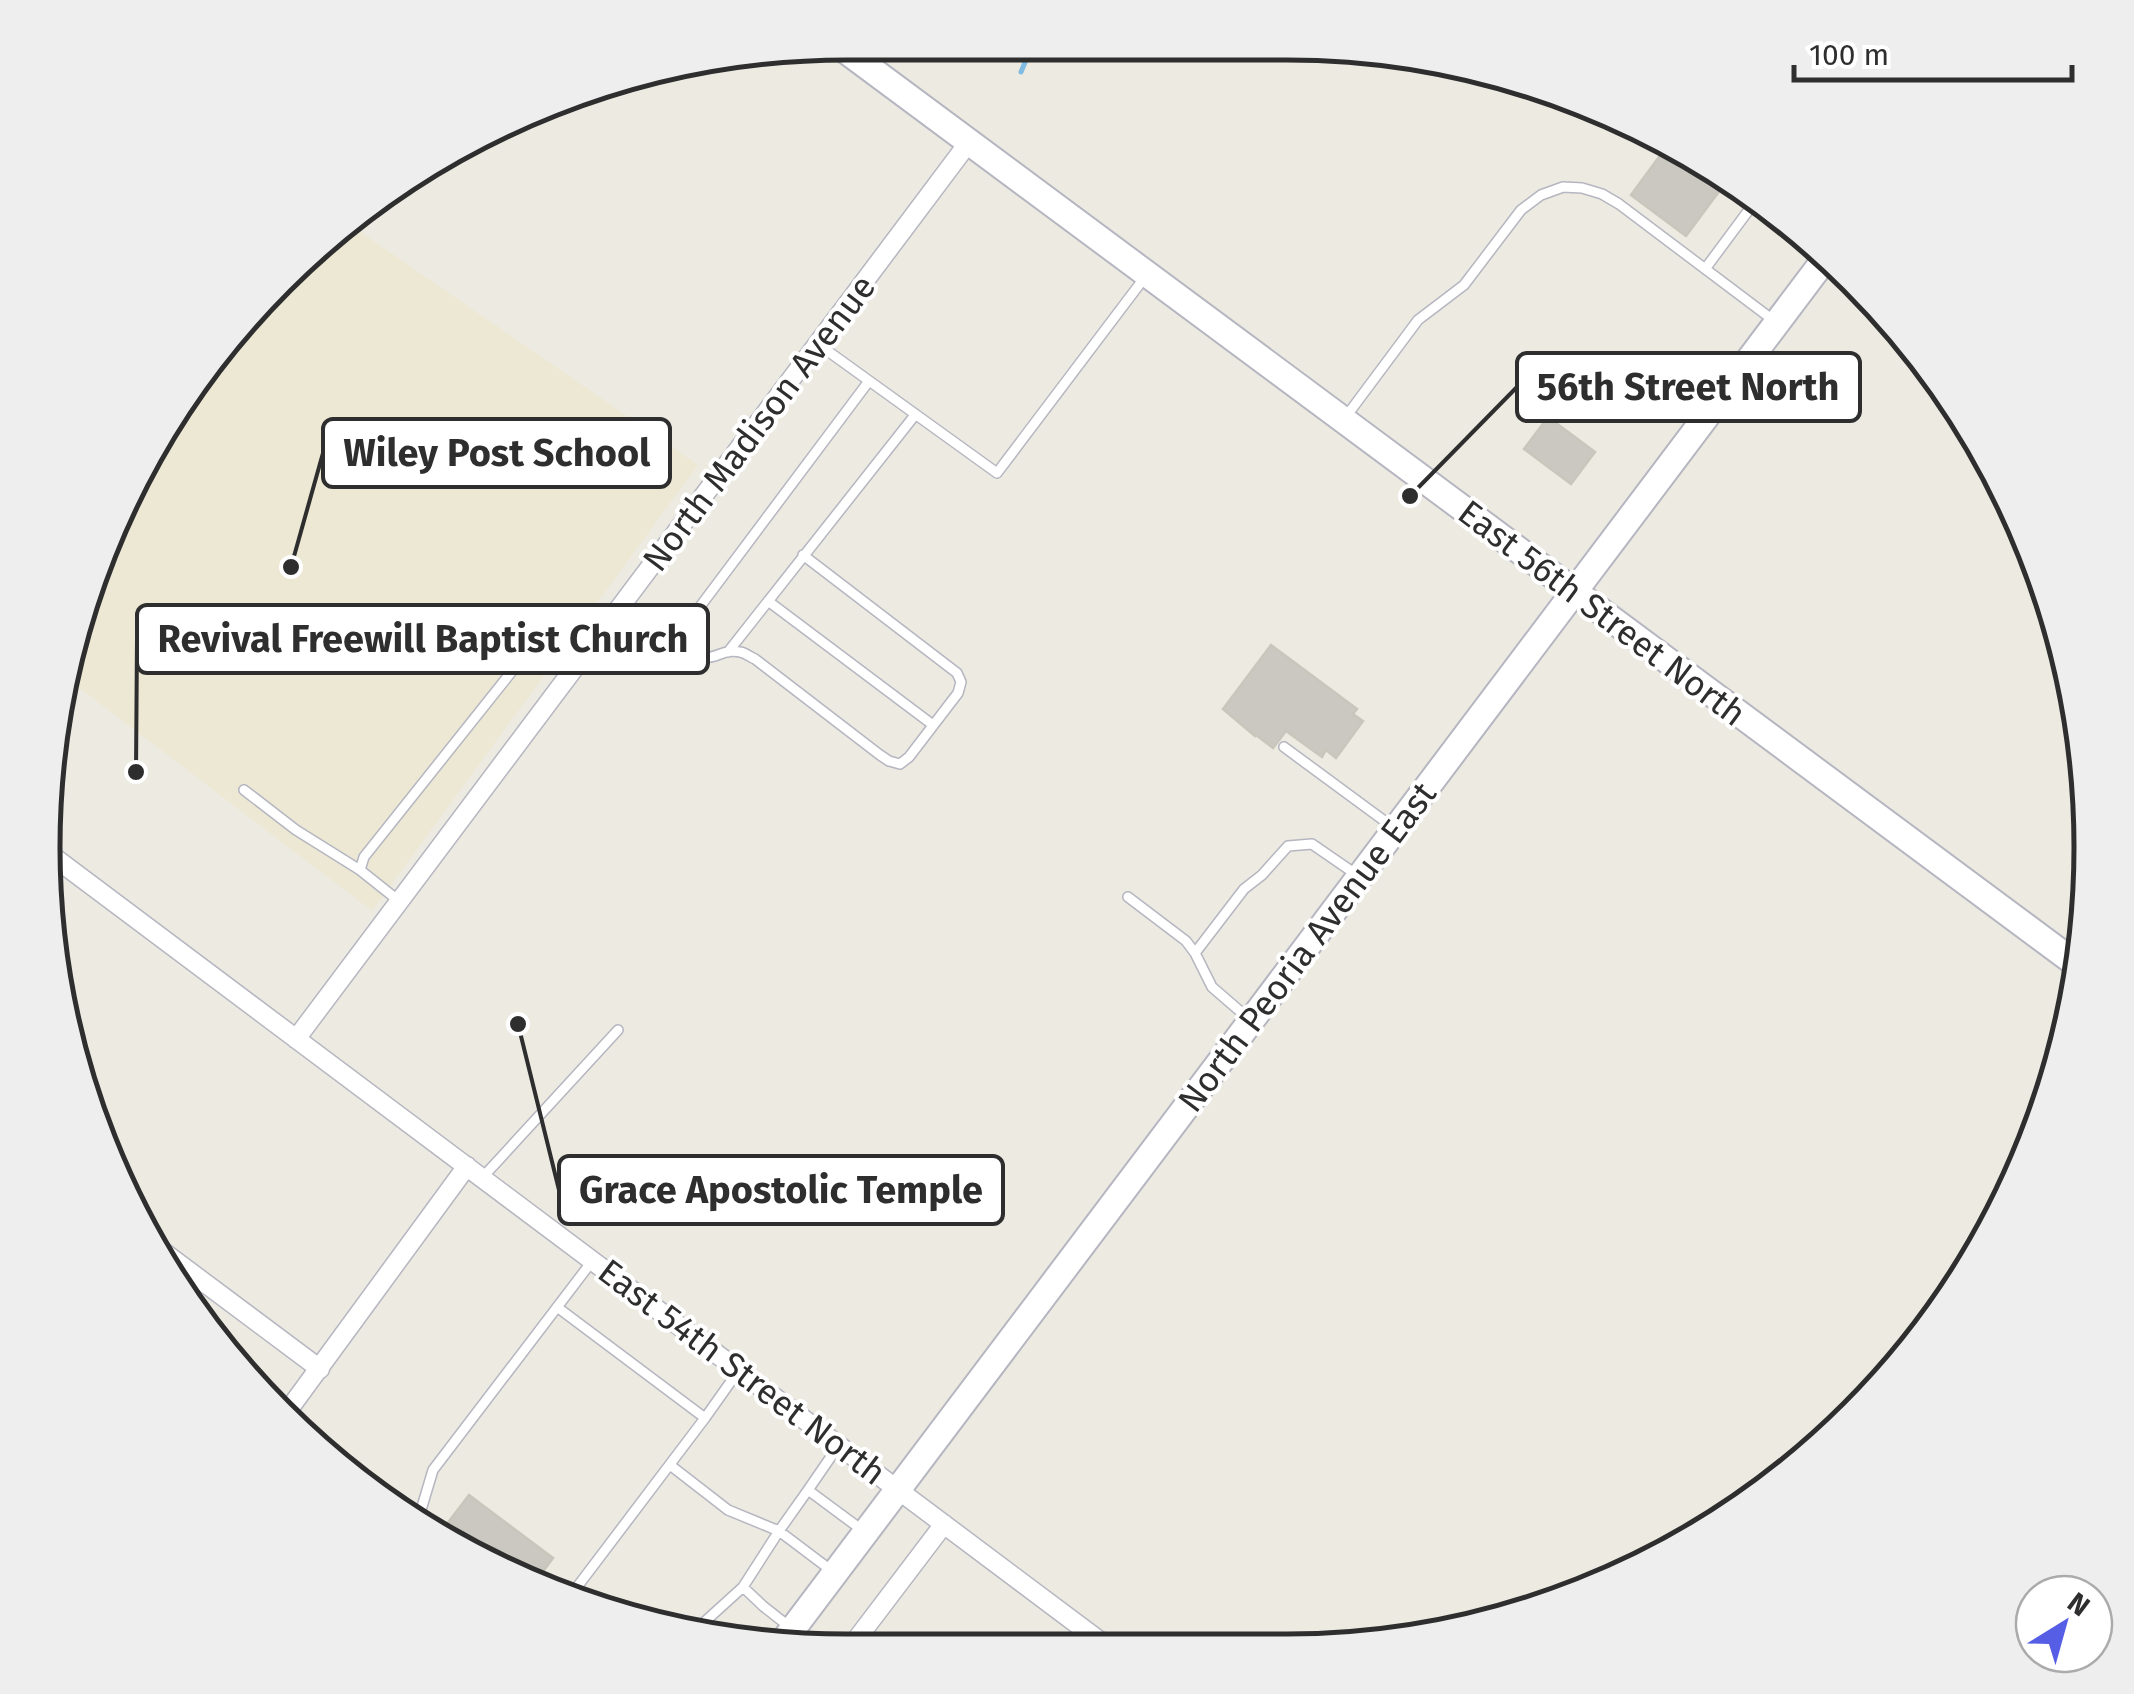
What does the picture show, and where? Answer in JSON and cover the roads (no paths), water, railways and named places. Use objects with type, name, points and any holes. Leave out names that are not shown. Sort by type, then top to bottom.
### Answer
[{"type":"main road","name":"East 56th Street North","points":[[859,60],[2066,956]]},
{"type":"main road","name":"North Peoria Avenue East","points":[[791,1632],[1819,267]]},
{"type":"street","name":"North Madison Avenue","points":[[296,1040],[970,142]]},
{"type":"street","name":"East 54th Street North","points":[[61,862],[1090,1634]]},
{"type":"street","points":[[293,1405],[475,1172]]},
{"type":"street","points":[[180,1264],[320,1369]]},
{"type":"street","points":[[861,1634],[944,1524]]},
{"type":"lane","points":[[1343,420],[1418,320],[1464,285],[1521,210],[1541,195],[1563,188],[1582,188],[1619,204],[1777,323]]},
{"type":"lane","points":[[1705,269],[1748,210]]},
{"type":"lane","points":[[818,344],[996,474],[1147,275]]},
{"type":"lane","points":[[869,381],[683,630],[682,640],[690,650],[703,658],[728,652],[915,414]]},
{"type":"lane","points":[[728,652],[740,652],[755,660],[889,761],[900,764],[909,757],[958,693],[961,682],[957,674],[803,555]]},
{"type":"lane","points":[[768,601],[933,725]]},
{"type":"lane","points":[[360,870],[364,857],[540,636],[551,638],[582,658]]},
{"type":"lane","points":[[1284,747],[1396,829]]},
{"type":"lane","points":[[244,790],[399,901]]},
{"type":"lane","points":[[1195,953],[1244,889],[1288,846],[1312,844],[1360,877]]},
{"type":"lane","points":[[1128,897],[1176,933],[1195,953],[1212,987],[1251,1021]]},
{"type":"lane","points":[[475,1172],[618,1030]]},
{"type":"lane","points":[[421,1508],[433,1470],[593,1260]]},
{"type":"lane","points":[[557,1307],[705,1418]]},
{"type":"lane","points":[[578,1586],[739,1370]]},
{"type":"lane","points":[[706,1621],[744,1587],[839,1445]]},
{"type":"lane","points":[[670,1465],[728,1510],[778,1531],[834,1573]]},
{"type":"lane","points":[[808,1490],[865,1532]]},
{"type":"lane","points":[[744,1587],[786,1631]]},
{"type":"waterway","points":[[1021,72],[1026,60]]},
{"type":"place","name":"56th Street North","points":[[1410,496]]},
{"type":"place","name":"Wiley Post School","points":[[291,567]]},
{"type":"place","name":"Revival Freewill Baptist Church","points":[[136,772]]},
{"type":"place","name":"Grace Apostolic Temple","points":[[518,1024]]}]
